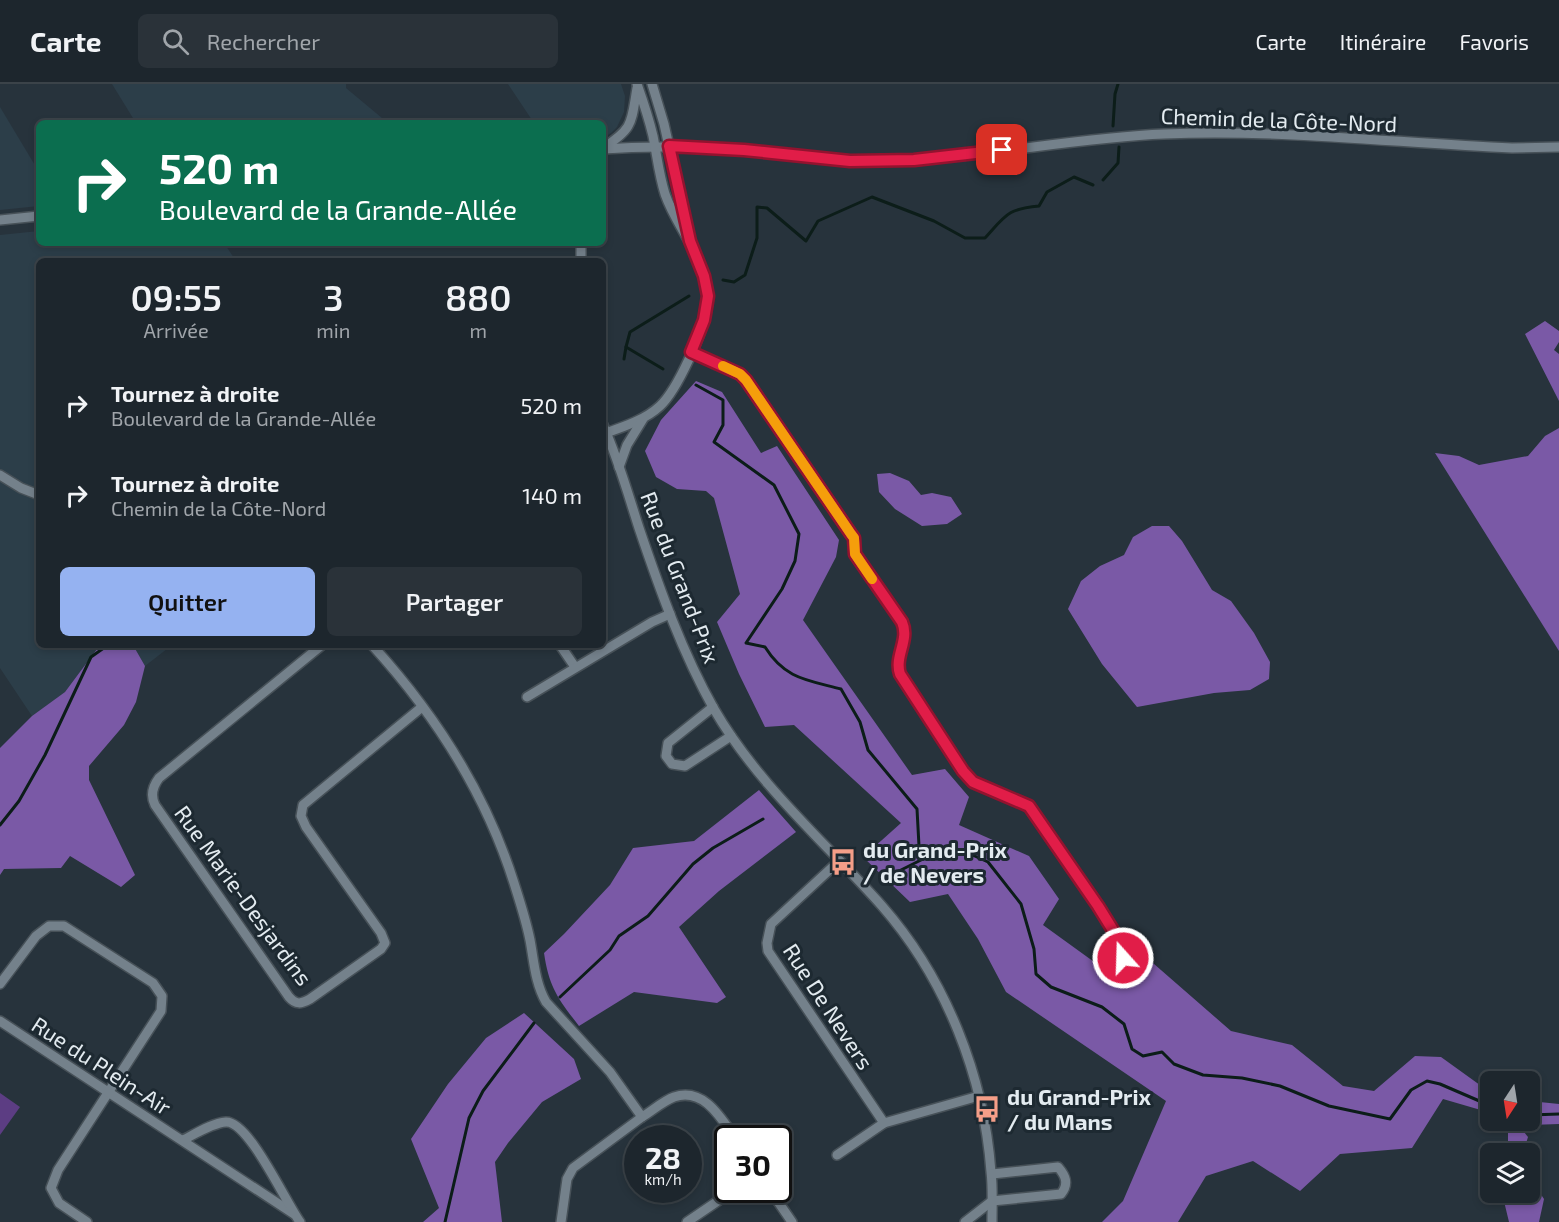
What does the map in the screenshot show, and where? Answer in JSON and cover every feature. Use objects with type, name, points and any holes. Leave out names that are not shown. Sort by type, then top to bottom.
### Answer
[{"type":"street","points":[[619,467],[627,445],[645,417],[665,400],[674,387],[704,320],[708,296],[704,276],[690,241],[669,146],[652,84]]},
{"type":"street","points":[[637,85],[654,146],[658,171],[671,211],[690,241]]},
{"type":"street","points":[[606,146],[628,128],[633,115],[637,85]]},
{"type":"street","name":"Chemin de la Côte-Nord","points":[[606,148],[669,146],[753,151],[837,160],[876,161],[953,156],[1099,139],[1189,133],[1269,134],[1518,148],[1559,147]]},
{"type":"street","points":[[0,220],[36,216]]},
{"type":"street","points":[[691,352],[740,374],[746,380],[854,538],[855,554],[902,622],[905,633],[897,661],[898,668],[920,704],[967,777],[980,786],[1029,806],[1124,948],[1123,958],[1120,960],[1115,958]]},
{"type":"street","points":[[606,429],[645,417]]},
{"type":"street","name":"Rue du Grand-Prix","points":[[606,435],[670,614],[713,707],[731,736],[768,784],[889,915],[934,977],[965,1050],[985,1121],[992,1174],[992,1222]]},
{"type":"street","points":[[0,475],[36,494]]},
{"type":"street","points":[[527,697],[652,622],[670,614]]},
{"type":"street","name":"Rue Marie-Desjardins","points":[[318,648],[159,778],[152,793],[155,805],[289,997],[296,1003],[310,999],[381,949],[385,943],[381,933],[306,827],[302,816],[303,805],[422,707]]},
{"type":"street","points":[[375,648],[422,707],[469,779],[495,831],[523,912],[542,995],[556,1014],[610,1072],[642,1117]]},
{"type":"street","points":[[562,648],[575,667]]},
{"type":"street","points":[[713,707],[668,743],[666,756],[672,764],[685,766],[731,736]]},
{"type":"street","name":"Rue De Nevers","points":[[839,861],[771,924],[766,943],[768,951],[884,1123]]},
{"type":"street","points":[[0,984],[36,936],[49,926],[64,926],[153,983],[162,996],[161,1011],[58,1170],[51,1188],[59,1203],[87,1222]]},
{"type":"street","name":"Rue du Plein-Air","points":[[0,1022],[183,1140],[297,1218]]},
{"type":"street","points":[[561,1222],[567,1179],[573,1168],[670,1099],[683,1096],[694,1097],[710,1106],[725,1125]]},
{"type":"street","points":[[837,1155],[884,1123],[979,1096]]},
{"type":"street","name":"Rue du Plein-Air","points":[[183,1140],[218,1124],[228,1122],[241,1127],[275,1178],[297,1218]]},
{"type":"street","points":[[964,1222],[992,1201],[1061,1194],[1066,1187],[1065,1175],[1058,1167],[992,1174]]},
{"type":"street","points":[[687,1222],[715,1203]]},
{"type":"street","points":[[779,1203],[792,1222]]},
{"type":"shaded area","points":[[112,84],[346,84],[346,88],[384,120],[134,120]]},
{"type":"shaded area","points":[[508,84],[621,84],[625,96],[624,112],[617,127],[606,136],[606,120],[532,120]]},
{"type":"shaded area","points":[[0,107],[36,167],[36,206],[0,210]]},
{"type":"shaded area","points":[[36,231],[36,246],[226,246],[234,258],[36,258],[36,648],[98,648],[65,692],[32,716],[0,668],[0,235]]},
{"type":"shaded area","points":[[1545,321],[1559,331],[1559,342],[1554,350],[1559,354],[1559,401],[1525,334]]},
{"type":"shaded area","points":[[696,381],[722,392],[761,453],[777,446],[839,540],[836,557],[803,620],[912,775],[945,769],[969,797],[959,825],[1029,856],[1059,899],[1043,925],[1126,985],[1146,957],[1231,1031],[1292,1045],[1343,1086],[1374,1091],[1415,1056],[1441,1057],[1480,1085],[1480,1110],[1443,1099],[1412,1148],[1340,1154],[1300,1191],[1253,1161],[1206,1176],[1178,1222],[1102,1222],[1123,1201],[1166,1101],[1006,992],[978,939],[948,894],[910,902],[863,857],[901,823],[794,725],[765,727],[717,622],[740,594],[714,498],[706,491],[677,489],[656,477],[645,451],[661,420]]},
{"type":"shaded area","points":[[1559,428],[1559,651],[1435,453],[1459,456],[1479,465],[1528,456],[1545,436]]},
{"type":"shaded area","points":[[890,473],[909,481],[921,495],[932,493],[951,497],[962,514],[947,524],[922,526],[895,509],[879,492],[877,474]]},
{"type":"shaded area","points":[[1152,526],[1169,526],[1182,541],[1212,590],[1231,601],[1254,633],[1270,662],[1269,679],[1250,690],[1214,693],[1137,707],[1102,664],[1068,609],[1081,581],[1100,566],[1124,555],[1133,537]]},
{"type":"shaded area","points":[[98,648],[135,648],[145,666],[136,702],[124,725],[89,766],[89,780],[135,875],[121,887],[70,856],[61,868],[4,869],[0,875],[0,748],[32,716],[65,692]]},
{"type":"shaded area","points":[[135,648],[168,648],[145,666]]},
{"type":"shaded area","points":[[759,790],[796,832],[719,891],[679,927],[726,997],[717,1003],[634,992],[579,1026],[556,992],[544,953],[610,885],[633,848],[694,841]]},
{"type":"shaded area","points":[[524,1013],[574,1059],[581,1079],[542,1102],[495,1162],[502,1222],[423,1222],[439,1208],[411,1139],[448,1084],[486,1038]]},
{"type":"shaded area","points":[[0,1093],[20,1107],[0,1135]]},
{"type":"shaded area","points":[[1540,1102],[1559,1104],[1559,1124],[1540,1125]]},
{"type":"shaded area","points":[[1523,1131],[1528,1137],[1526,1143],[1508,1143],[1508,1133]]},
{"type":"shaded area","points":[[1540,1193],[1544,1199],[1539,1222],[1509,1222],[1504,1203],[1540,1203]]},
{"type":"waterway","points":[[1113,126],[1118,84]]},
{"type":"waterway","points":[[1103,180],[1118,163],[1119,147]]},
{"type":"waterway","points":[[723,280],[734,282],[745,275],[757,238],[757,207],[767,208],[806,241],[818,221],[872,197],[934,221],[965,238],[985,238],[1013,211],[1039,206],[1047,192],[1074,177],[1093,185]]},
{"type":"waterway","points":[[663,369],[626,347],[630,332],[689,296]]},
{"type":"waterway","points":[[624,359],[626,347]]},
{"type":"waterway","points":[[696,385],[723,400],[723,425],[714,442],[774,485],[799,534],[795,561],[782,589],[746,643],[765,647],[781,666],[798,677],[841,689],[860,722],[868,750],[917,809],[919,846],[968,853],[988,862],[1021,904],[1034,949],[1036,974],[1051,987],[1102,1007],[1124,1024],[1132,1049],[1143,1056],[1162,1052],[1174,1064],[1203,1075],[1242,1078],[1280,1086],[1329,1106],[1390,1119],[1411,1090],[1427,1081],[1440,1084],[1480,1101]]},
{"type":"waterway","points":[[0,825],[19,801],[45,755],[91,657],[104,648]]},
{"type":"waterway","points":[[560,997],[610,950],[619,936],[648,916],[693,864],[713,848],[763,819]]},
{"type":"waterway","points":[[891,875],[923,859],[924,847]]},
{"type":"waterway","points":[[445,1222],[469,1118],[483,1091],[534,1023]]},
{"type":"waterway","points":[[1540,1115],[1559,1114]]},
{"type":"slow traffic","points":[[723,366],[740,374],[746,380],[854,538],[855,554],[872,579]]},
{"type":"place","name":"du Grand-Prix / de Nevers","points":[[843,862]]},
{"type":"place","name":"du Grand-Prix / du Mans","points":[[987,1109]]},
{"type":"route","points":[[1002,150],[914,160],[850,161],[744,150],[669,146],[690,241],[704,276],[708,296],[704,320],[691,352],[740,374],[746,380],[854,538],[855,554],[902,622],[905,633],[897,661],[900,674],[963,771],[967,777],[980,786],[1029,806],[1124,948],[1123,958]]}]
